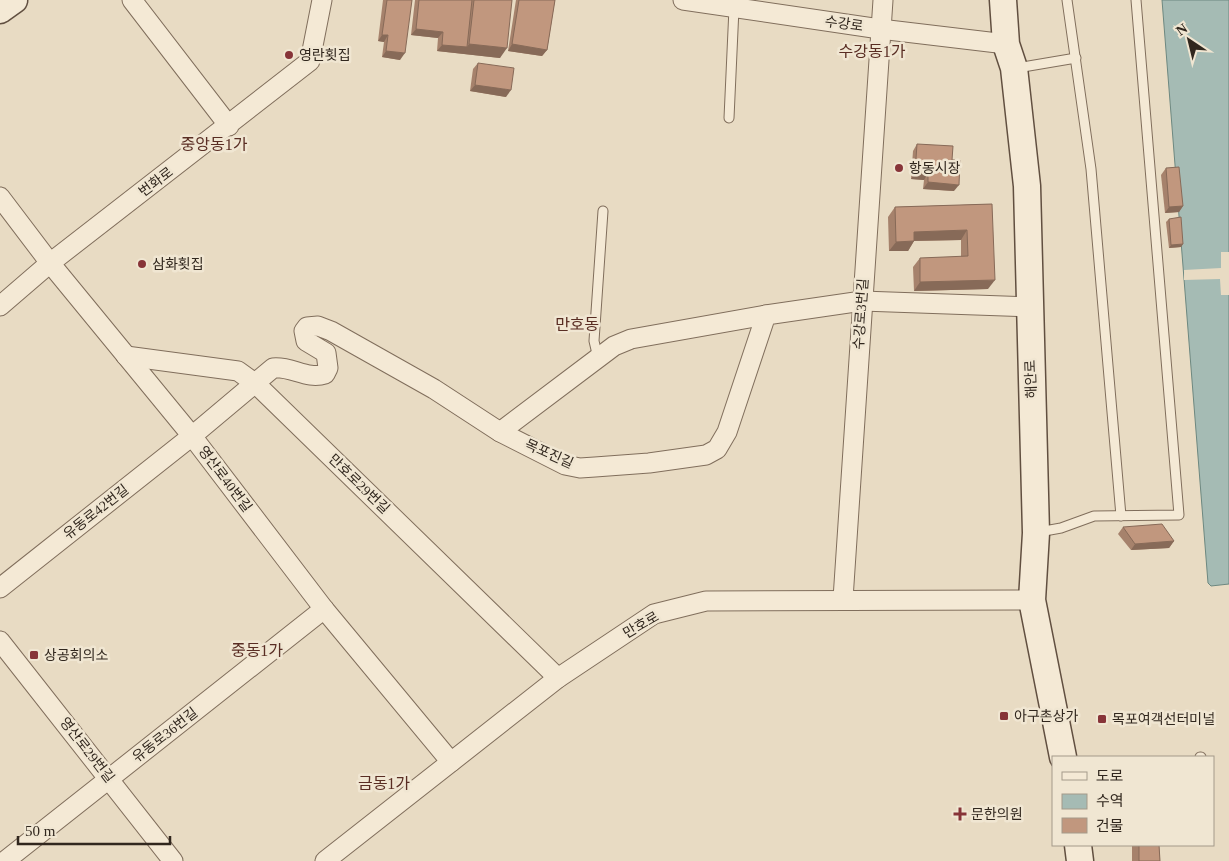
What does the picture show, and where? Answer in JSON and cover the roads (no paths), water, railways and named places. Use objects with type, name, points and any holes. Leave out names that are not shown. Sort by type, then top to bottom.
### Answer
[{"type":"street","points":[[0,10],[14,0]]},
{"type":"street","points":[[132,0],[229,126]]},
{"type":"street","name":"번화로","points":[[0,306],[50,263],[310,62],[322,0]]},
{"type":"street","name":"수강로","points":[[683,0],[880,29],[1010,56]]},
{"type":"street","name":"수강로3번길","points":[[843,600],[883,0]]},
{"type":"street","name":"해안로","points":[[1003,0],[1027,186],[1036,532],[1032,600],[1063,756]]},
{"type":"street","name":"영산로40번길","points":[[0,197],[50,263],[192,436],[324,610],[452,762]]},
{"type":"street","points":[[500,432],[614,346],[631,340],[766,314],[862,301],[1029,307]]},
{"type":"street","name":"목포진길","points":[[256,384],[273,368],[284,366],[315,377],[325,374],[328,368],[326,353],[306,341],[304,331],[306,327],[318,326],[434,389],[500,432],[565,465],[580,468],[649,463],[706,455],[717,449],[726,432],[766,314]]},
{"type":"street","name":"만호로29번길","points":[[126,356],[238,371],[256,384],[558,678]]},
{"type":"street","name":"유동로42번길","points":[[0,588],[256,384]]},
{"type":"street","name":"만호로","points":[[330,859],[558,678],[654,614],[706,601],[1032,600]]},
{"type":"street","name":"유동로36번길","points":[[5,861],[324,610]]},
{"type":"street","name":"영산로29번길","points":[[0,641],[110,778],[173,861]]},
{"type":"street","points":[[1078,846],[1080,861]]},
{"type":"lane","points":[[1067,0],[1091,169],[1121,516]]},
{"type":"lane","points":[[1036,532],[1061,528],[1094,516],[1179,515],[1136,0]]},
{"type":"lane","points":[[729,118],[734,8]]},
{"type":"lane","points":[[1010,56],[1076,58]]},
{"type":"lane","points":[[598,358],[594,342],[603,211]]},
{"type":"water","points":[[1162,0],[1229,0],[1229,584],[1211,586],[1208,583]]},
{"type":"place","name":"영란횟집","points":[[289,55]]},
{"type":"place","name":"항동시장","points":[[899,168]]},
{"type":"place","name":"삼화횟집","points":[[142,264]]},
{"type":"place","name":"상공회의소","points":[[34,655]]},
{"type":"place","name":"아구촌상가","points":[[1004,716]]},
{"type":"place","name":"목포여객선터미널","points":[[1102,719]]},
{"type":"place","name":"문한의원","points":[[960,814]]},
{"type":"district","name":"수강동1가","points":[[872,51]]},
{"type":"district","name":"중앙동1가","points":[[214,144]]},
{"type":"district","name":"만호동","points":[[577,324]]},
{"type":"district","name":"중동1가","points":[[257,650]]},
{"type":"district","name":"금동1가","points":[[384,783]]}]
